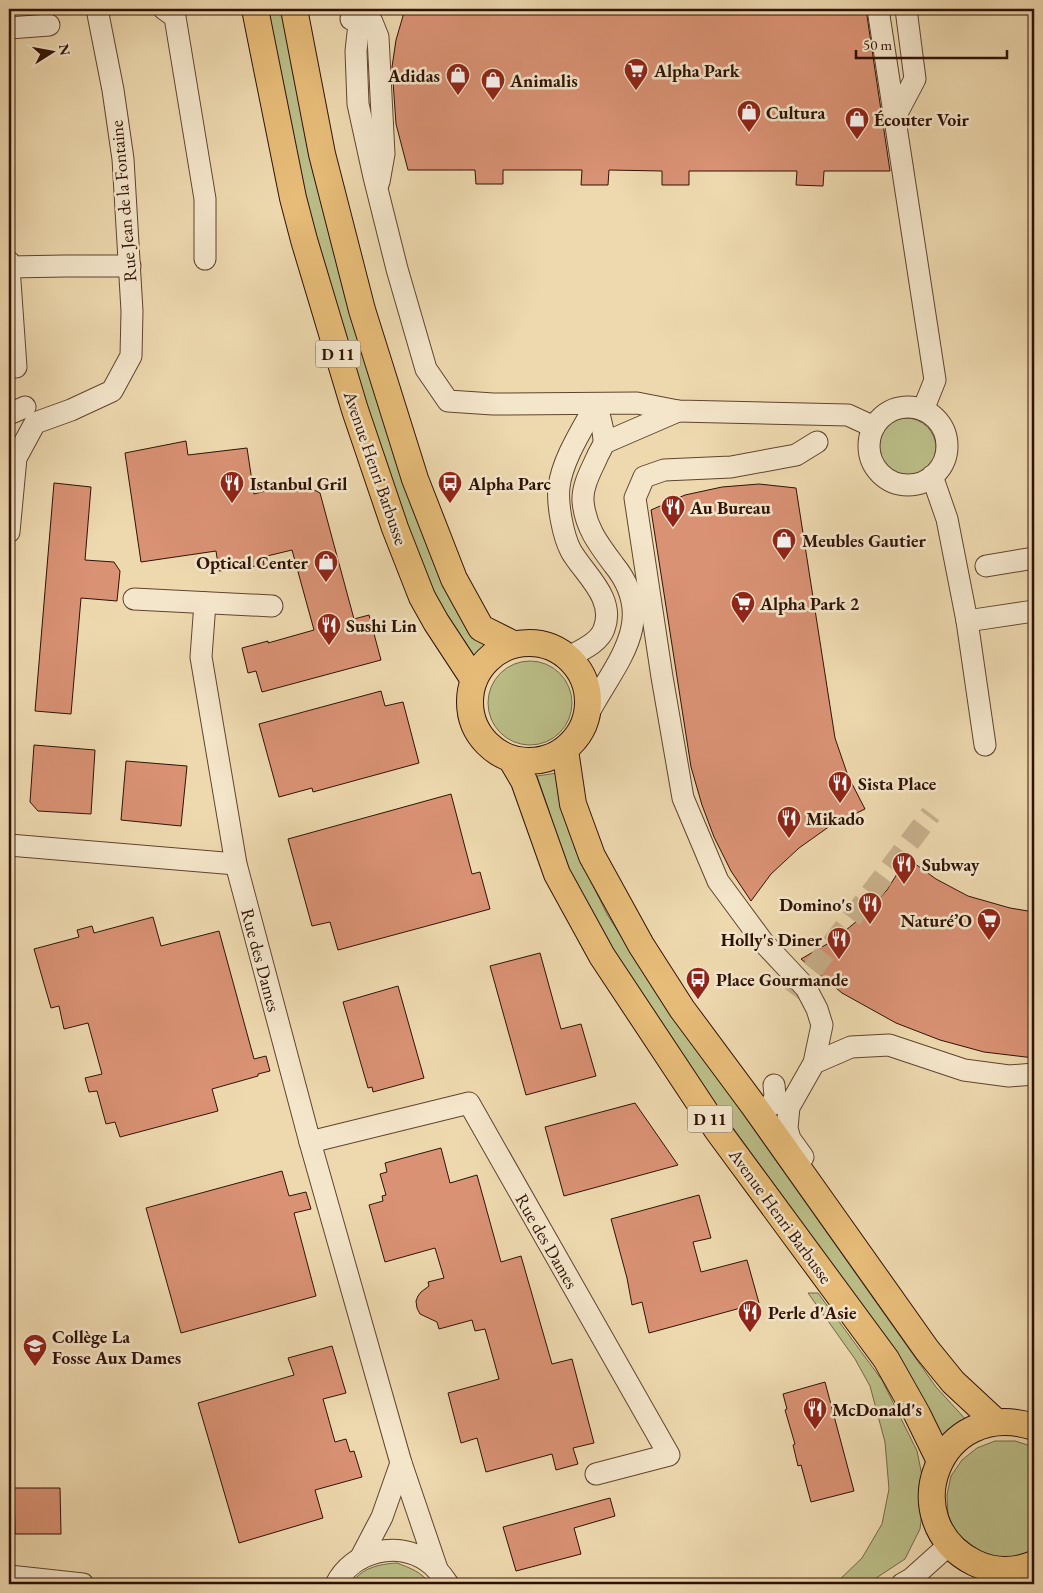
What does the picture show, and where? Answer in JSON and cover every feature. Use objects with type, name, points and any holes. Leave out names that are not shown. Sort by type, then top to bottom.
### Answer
[{"type":"main road","name":"Avenue Henri Barbusse","points":[[256,9],[293,198],[355,410],[395,528],[422,597],[474,680]]},
{"type":"main road","name":"Avenue Henri Barbusse","points":[[294,9],[324,164],[362,310],[415,479],[454,580],[481,628],[513,644]]},
{"type":"main road","points":[[533,642],[552,647],[569,657],[580,670],[586,684],[589,700],[587,716],[579,735],[565,750],[551,758],[535,761],[511,759],[488,745],[477,731],[471,714],[470,697],[474,680],[483,664],[496,652],[513,644],[533,642]]},
{"type":"main road","name":"D 11","points":[[565,750],[573,804],[592,856],[641,945],[682,1009],[754,1106],[927,1350],[953,1382],[996,1422]]},
{"type":"main road","name":"Avenue Henri Barbusse","points":[[511,759],[524,781],[557,874],[602,956],[718,1131],[886,1359],[917,1414],[940,1461]]},
{"type":"main road","points":[[1034,1427],[1018,1422],[996,1422],[975,1428],[956,1440],[940,1461],[934,1479],[932,1502],[938,1524],[950,1544],[965,1558],[1010,1577],[1034,1564]]},
{"type":"street","name":"Rue Jean de la Fontaine","points":[[9,532],[16,458],[35,423],[71,410],[112,391],[131,356],[132,311],[123,159],[113,90],[97,9]]},
{"type":"street","points":[[164,9],[175,17],[205,199],[205,259]]},
{"type":"street","points":[[878,9],[935,380],[923,410]]},
{"type":"street","points":[[894,117],[914,79],[906,9]]},
{"type":"street","points":[[362,13],[356,52],[358,104],[368,151],[397,270],[426,369],[448,401],[493,404],[637,404],[678,411],[848,415],[874,427]]},
{"type":"street","points":[[362,13],[372,22],[378,38],[384,154],[379,184]]},
{"type":"street","points":[[9,28],[49,25]]},
{"type":"street","points":[[9,262],[16,367],[9,366]]},
{"type":"street","points":[[9,268],[130,266]]},
{"type":"street","points":[[587,716],[620,661],[632,633],[634,606],[624,576],[597,543],[587,523],[583,499],[588,476],[604,442],[596,404]]},
{"type":"street","points":[[569,657],[594,642],[604,629],[606,609],[598,587],[570,550],[561,519],[559,488],[565,464],[596,404]]},
{"type":"street","points":[[912,407],[923,410],[938,421],[943,430],[946,440],[946,451],[943,462],[932,476],[922,482],[910,485],[898,484],[888,480],[878,472],[872,462],[869,450],[870,438],[874,427],[890,411],[912,407]]},
{"type":"street","points":[[604,442],[678,411]]},
{"type":"street","points":[[817,442],[796,456],[731,467],[664,470],[644,477],[635,498],[662,677],[683,798],[718,881],[763,942],[806,988],[817,1009],[822,1025],[814,1063],[789,1107],[787,1128],[790,1139],[858,1232],[891,1299]]},
{"type":"street","points":[[932,476],[947,519],[967,621],[985,745]]},
{"type":"street","points":[[986,566],[1034,558]]},
{"type":"street","points":[[134,599],[272,606]]},
{"type":"street","name":"Rue des Dames","points":[[205,602],[201,657],[236,864],[310,1142],[402,1464],[443,1576]]},
{"type":"street","points":[[967,621],[1034,611]]},
{"type":"street","points":[[9,845],[236,864]]},
{"type":"street","points":[[814,1063],[851,1047],[889,1045],[964,1070],[1008,1076],[1034,1074]]},
{"type":"street","points":[[754,1106],[763,1108],[772,1105],[775,1096],[774,1085],[789,1107]]},
{"type":"street","name":"Rue des Dames","points":[[310,1142],[470,1103],[669,1455],[596,1474]]},
{"type":"street","points":[[360,1559],[382,1517],[402,1464]]},
{"type":"street","points":[[902,1584],[911,1579],[950,1544]]},
{"type":"street","points":[[334,1583],[348,1568],[360,1559],[386,1550],[400,1551],[420,1557],[443,1576]]},
{"type":"street","points":[[9,1576],[83,1584]]},
{"type":"green space","points":[[263,9],[282,9],[467,623],[491,648],[475,664],[428,584],[382,458],[301,183]]},
{"type":"green space","points":[[906,418],[923,423],[931,431],[936,448],[931,465],[923,473],[906,478],[889,473],[881,465],[876,448],[881,431],[889,423]]},
{"type":"green space","points":[[530,661],[546,664],[560,673],[569,687],[572,703],[569,719],[560,733],[546,742],[530,745],[514,742],[500,733],[491,719],[488,703],[491,687],[500,673],[514,664]]},
{"type":"green space","points":[[557,773],[575,849],[607,914],[653,987],[936,1387],[969,1423],[942,1443],[813,1238],[699,1081],[621,964],[559,853],[549,811],[537,776]]},
{"type":"green space","points":[[808,1293],[818,1293],[882,1380],[917,1451],[925,1490],[920,1529],[905,1559],[867,1584],[835,1584],[862,1558],[882,1524],[889,1489],[885,1442],[870,1386],[855,1359]]},
{"type":"green space","points":[[995,1441],[1015,1441],[1034,1447],[1034,1552],[1026,1557],[987,1557],[956,1533],[948,1515],[947,1495],[951,1476],[962,1460],[977,1448]]},
{"type":"green space","points":[[397,1563],[419,1573],[430,1584],[351,1584],[360,1574],[371,1568]]},
{"type":"building","name":"Alpha Park","points":[[405,9],[866,9],[890,171],[824,171],[823,186],[796,185],[797,171],[689,171],[689,185],[662,185],[662,171],[609,170],[608,185],[581,185],[582,170],[503,170],[503,184],[476,184],[475,170],[408,170],[396,124],[392,67],[396,40]]},
{"type":"building","points":[[186,441],[188,455],[247,448],[254,494],[299,482],[320,493],[354,619],[369,615],[381,660],[262,692],[256,671],[248,673],[242,648],[314,630],[292,550],[263,557],[264,565],[219,571],[216,551],[141,562],[125,453]]},
{"type":"building","points":[[54,483],[91,487],[85,560],[114,562],[120,571],[117,601],[81,598],[71,714],[35,711]]},
{"type":"building","name":"Alpha Park 2","points":[[759,484],[796,488],[835,738],[848,776],[865,809],[830,826],[799,848],[771,874],[751,901],[731,871],[714,837],[691,767],[651,510],[685,495],[722,487]]},
{"type":"building","points":[[381,691],[385,706],[403,702],[419,763],[313,792],[312,788],[279,797],[259,724]]},
{"type":"building","points":[[34,745],[95,750],[91,814],[38,811],[30,802]]},
{"type":"building","points":[[126,761],[187,766],[181,826],[121,820]]},
{"type":"building","points":[[451,794],[472,874],[480,872],[490,909],[338,950],[330,922],[312,926],[288,839]]},
{"type":"building","points":[[907,858],[936,879],[968,896],[1010,908],[1034,912],[1034,1058],[984,1052],[940,1040],[896,1023],[842,993],[801,959],[834,940],[863,916],[887,890]]},
{"type":"building","points":[[153,917],[161,946],[219,931],[254,1059],[266,1056],[270,1071],[212,1089],[218,1111],[120,1137],[115,1122],[106,1124],[97,1091],[89,1092],[85,1078],[102,1074],[88,1023],[64,1029],[59,1006],[51,1008],[34,949],[79,937],[77,930],[92,926],[94,933]]},
{"type":"building","points":[[540,953],[561,1029],[581,1024],[596,1076],[526,1095],[490,966]]},
{"type":"building","points":[[398,986],[424,1078],[373,1092],[372,1087],[368,1088],[343,1002]]},
{"type":"building","points":[[635,1103],[678,1165],[564,1196],[545,1127]]},
{"type":"building","points":[[441,1148],[450,1183],[477,1175],[501,1262],[521,1256],[552,1364],[572,1359],[594,1443],[573,1448],[578,1464],[556,1470],[552,1454],[486,1472],[477,1438],[461,1443],[448,1393],[499,1379],[485,1329],[475,1331],[472,1320],[439,1329],[437,1322],[420,1314],[416,1301],[418,1296],[429,1286],[428,1282],[444,1278],[435,1248],[385,1262],[369,1205],[383,1201],[382,1196],[386,1195],[380,1174],[387,1172],[385,1163]]},
{"type":"building","points":[[282,1171],[289,1196],[306,1192],[311,1209],[294,1213],[316,1296],[181,1333],[146,1208]]},
{"type":"building","points":[[699,1195],[711,1238],[693,1242],[701,1272],[747,1260],[759,1303],[649,1333],[642,1302],[632,1305],[627,1278],[611,1219]]},
{"type":"building","points":[[332,1346],[346,1393],[323,1399],[335,1442],[346,1439],[350,1452],[354,1451],[362,1477],[315,1490],[323,1518],[239,1543],[198,1403],[294,1375],[288,1358]]},
{"type":"building","name":"McDonald's","points":[[825,1382],[854,1491],[811,1502],[801,1465],[798,1466],[793,1445],[795,1444],[785,1410],[787,1409],[783,1394]]},
{"type":"building","points":[[14,1488],[60,1488],[61,1534],[15,1534]]},
{"type":"building","points":[[610,1498],[615,1516],[574,1528],[581,1554],[516,1571],[503,1527]]},
{"type":"tunnel","points":[[793,995],[931,814]]},
{"type":"place","name":"Alpha Park","points":[[636,91]]},
{"type":"place","name":"Adidas","points":[[458,96]]},
{"type":"place","name":"Animalis","points":[[493,101]]},
{"type":"place","name":"Cultura","points":[[749,133]]},
{"type":"place","name":"Écouter Voir","points":[[857,140]]},
{"type":"place","name":"Istanbul Gril","points":[[232,504]]},
{"type":"place","name":"Alpha Parc","points":[[450,504]]},
{"type":"place","name":"Au Bureau","points":[[673,528]]},
{"type":"place","name":"Meubles Gautier","points":[[784,561]]},
{"type":"place","name":"Optical Center","points":[[326,583]]},
{"type":"place","name":"Alpha Park 2","points":[[743,624]]},
{"type":"place","name":"Sushi Lin","points":[[329,646]]},
{"type":"place","name":"Sista Place","points":[[840,804]]},
{"type":"place","name":"Mikado","points":[[789,839]]},
{"type":"place","name":"Subway","points":[[904,885]]},
{"type":"place","name":"Domino's","points":[[870,925]]},
{"type":"place","name":"Naturé’O","points":[[989,941]]},
{"type":"place","name":"Holly's Diner","points":[[839,960]]},
{"type":"place","name":"Place Gourmande","points":[[698,1000]]},
{"type":"place","name":"Perle d'Asie","points":[[750,1333]]},
{"type":"place","name":"Collège La Fosse Aux Dames","points":[[35,1367]]},
{"type":"place","name":"McDonald's","points":[[815,1430]]}]
